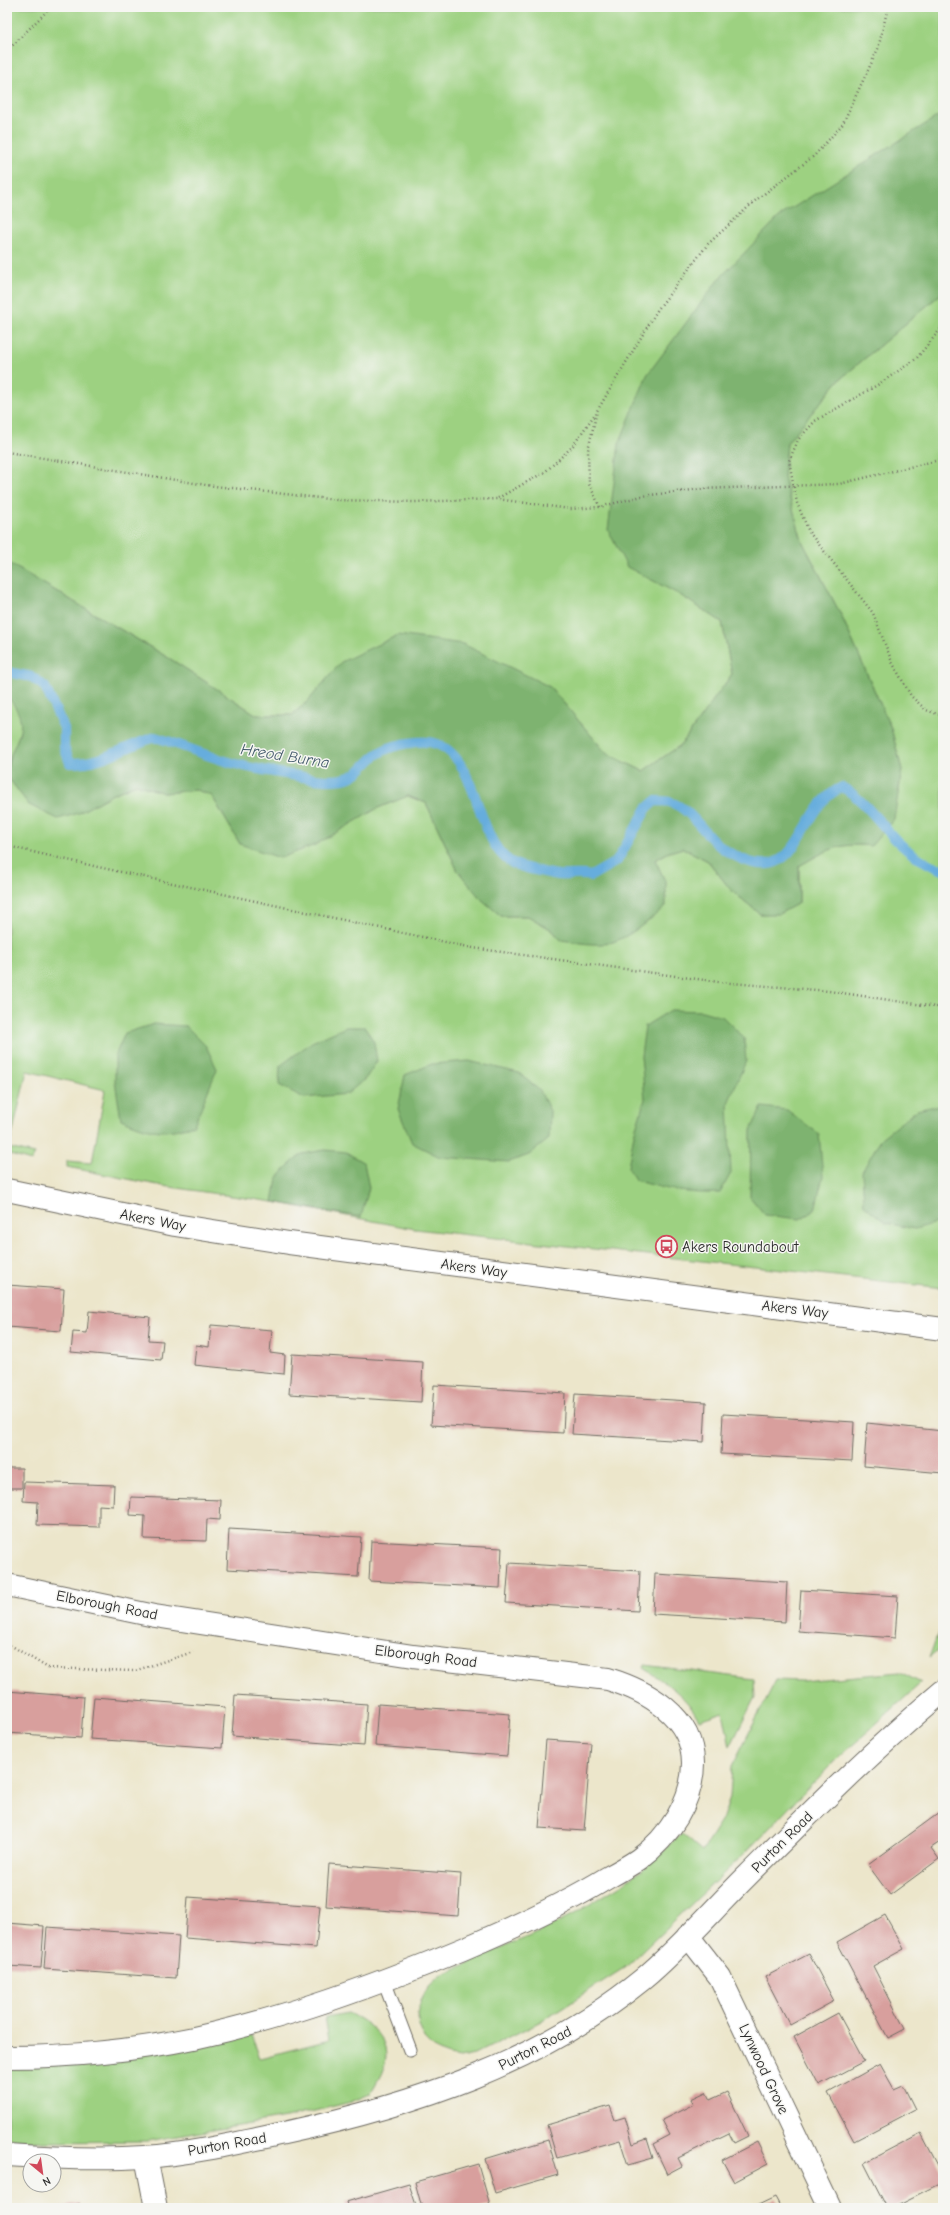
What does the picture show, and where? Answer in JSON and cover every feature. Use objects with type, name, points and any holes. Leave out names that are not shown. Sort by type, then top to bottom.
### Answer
[{"type":"street","name":"Akers Way","points":[[7,1190],[175,1225],[289,1243],[943,1329]]},
{"type":"street","name":"Elborough Road","points":[[7,1584],[155,1616],[413,1656],[608,1678],[632,1686],[654,1698],[670,1712],[682,1727],[689,1740],[693,1756],[693,1775],[689,1794],[677,1818],[660,1839],[639,1859],[541,1916],[384,1981]]},
{"type":"street","name":"Purton Road","points":[[7,2155],[88,2159],[146,2157],[237,2143],[325,2124],[465,2081],[520,2057],[567,2033],[596,2015],[646,1977],[811,1812],[943,1690]]},
{"type":"street","name":"Lynwood Grove","points":[[688,1936],[720,1978],[830,2208]]},
{"type":"street","points":[[7,2057],[61,2057],[193,2038],[303,2009],[384,1981]]},
{"type":"street","points":[[146,2157],[156,2208]]},
{"type":"lane","points":[[384,1981],[410,2050]]},
{"type":"path","points":[[7,51],[51,7]]},
{"type":"path","points":[[497,498],[545,472],[572,447],[597,412],[658,309],[708,244],[756,200],[814,156],[842,125],[878,49],[888,7]]},
{"type":"path","points":[[943,326],[916,359],[879,384],[815,421],[798,440],[789,461],[797,503],[809,532],[873,613],[892,662],[911,696],[926,710],[943,716]]},
{"type":"path","points":[[597,412],[588,450],[589,484],[600,507]]},
{"type":"path","points":[[7,452],[206,485],[337,500],[415,502],[497,498],[570,509],[600,507],[642,496],[701,489],[794,487],[839,484],[943,459]]},
{"type":"path","points":[[7,846],[473,948],[719,982],[829,991],[943,1008]]},
{"type":"path","points":[[7,1643],[48,1668],[134,1671],[198,1651]]},
{"type":"green space","points":[[7,7],[943,7],[943,113],[933,120],[680,595],[722,622],[732,674],[681,745],[643,771],[606,753],[550,687],[308,701],[292,715],[257,715],[172,660],[7,562]]},
{"type":"green space","points":[[943,113],[943,292],[838,381],[787,443],[784,477],[802,541],[841,615],[891,728],[902,770],[894,819],[871,846],[850,845],[833,849],[799,866],[799,903],[779,914],[760,914],[731,890],[708,861],[683,848],[669,852],[655,860],[666,883],[666,906],[641,926],[627,936],[613,942],[587,944],[561,940],[552,930],[528,916],[501,916],[480,898],[458,871],[426,803],[408,796],[378,808],[315,845],[280,858],[240,844],[212,796],[197,790],[164,793],[136,784],[113,794],[79,813],[58,819],[29,805],[7,776],[11,753],[21,728],[20,719],[16,708],[7,696],[7,562],[172,660],[257,715],[292,715],[308,701],[341,662],[398,635],[463,644],[550,687],[606,753],[643,771],[681,745],[732,674],[722,622],[680,595],[627,567],[608,530],[619,444],[647,375],[718,280],[780,216]]},
{"type":"green space","points":[[943,292],[943,1288],[415,1229],[273,1202],[163,1186],[67,1167],[67,1161],[92,1163],[105,1090],[27,1071],[9,1148],[35,1154],[31,1161],[7,1154],[7,776],[29,805],[113,794],[136,784],[164,793],[197,790],[212,796],[240,844],[378,808],[407,796],[426,803],[458,871],[501,916],[528,916],[552,930],[561,940],[666,883],[655,860],[669,852],[683,848],[708,861],[731,890],[760,914],[779,913],[799,903],[799,866],[833,848],[849,845],[871,846],[899,790],[902,770],[891,728],[841,615],[802,541],[784,477],[787,443],[838,381]]},
{"type":"green space","points":[[7,696],[18,708],[22,725],[7,772]]},
{"type":"green space","points":[[671,1010],[702,1011],[723,1017],[744,1038],[746,1061],[728,1103],[731,1173],[720,1193],[697,1193],[667,1189],[635,1180],[628,1167],[634,1134],[645,1099],[641,1056],[645,1026]]},
{"type":"green space","points":[[154,1024],[186,1026],[206,1046],[217,1069],[194,1125],[173,1130],[157,1131],[141,1127],[121,1119],[115,1081],[115,1056],[125,1033]]},
{"type":"green space","points":[[346,1027],[365,1027],[374,1042],[377,1061],[366,1078],[347,1094],[304,1098],[279,1085],[280,1066],[312,1042]]},
{"type":"green space","points":[[469,1061],[519,1073],[540,1091],[550,1111],[549,1139],[529,1155],[509,1162],[440,1157],[412,1143],[398,1109],[405,1075],[432,1064]]},
{"type":"green space","points":[[940,1105],[943,1108],[943,1221],[915,1229],[886,1223],[864,1205],[862,1172],[881,1138],[917,1110]]},
{"type":"green space","points":[[762,1107],[787,1110],[819,1134],[823,1176],[815,1210],[800,1219],[765,1215],[750,1197],[751,1130]]},
{"type":"green space","points":[[325,1150],[346,1152],[364,1163],[369,1188],[361,1217],[273,1202],[277,1179],[288,1166],[302,1154]]},
{"type":"green space","points":[[943,1619],[943,1647],[929,1658]]},
{"type":"green space","points":[[644,1665],[754,1679],[755,1697],[730,1747],[723,1712],[699,1720],[688,1703],[675,1690],[643,1668]]},
{"type":"green space","points":[[900,1672],[921,1683],[832,1764],[746,1852],[627,1966],[541,2021],[474,2055],[460,2058],[449,2056],[438,2052],[425,2039],[419,2026],[417,2013],[421,2000],[428,1987],[441,1975],[539,1932],[579,1911],[624,1883],[652,1862],[681,1833],[702,1851],[722,1820],[730,1797],[732,1766],[776,1680],[802,1681]]},
{"type":"green space","points":[[348,2013],[363,2021],[377,2033],[385,2048],[386,2057],[383,2070],[370,2094],[351,2102],[286,2118],[147,2141],[44,2142],[7,2138],[7,2067],[251,2035],[260,2058],[329,2040],[325,2017]]},
{"type":"building","points":[[7,1285],[64,1289],[61,1331],[7,1327]]},
{"type":"building","points":[[89,1311],[150,1317],[148,1340],[163,1341],[161,1360],[71,1352],[73,1332],[87,1333]]},
{"type":"building","points":[[211,1325],[272,1330],[270,1353],[285,1355],[284,1374],[194,1365],[196,1345],[209,1347]]},
{"type":"building","points":[[292,1354],[423,1362],[421,1402],[289,1394]]},
{"type":"building","points":[[434,1385],[565,1393],[563,1433],[431,1425]]},
{"type":"building","points":[[575,1394],[706,1402],[704,1442],[572,1434]]},
{"type":"building","points":[[723,1414],[854,1422],[852,1461],[721,1454]]},
{"type":"building","points":[[867,1423],[943,1431],[943,1473],[864,1466]]},
{"type":"building","points":[[7,1468],[22,1468],[22,1488],[9,1488],[8,1495]]},
{"type":"building","points":[[24,1482],[114,1485],[113,1506],[99,1505],[99,1527],[37,1525],[38,1502],[23,1501]]},
{"type":"building","points":[[131,1497],[221,1500],[220,1520],[207,1519],[206,1541],[144,1539],[145,1516],[130,1515]]},
{"type":"building","points":[[229,1529],[361,1537],[358,1577],[227,1569]]},
{"type":"building","points":[[371,1541],[502,1548],[500,1588],[369,1581]]},
{"type":"building","points":[[509,1563],[640,1571],[638,1611],[506,1603]]},
{"type":"building","points":[[655,1574],[787,1582],[785,1622],[653,1614]]},
{"type":"building","points":[[801,1590],[898,1596],[895,1638],[798,1631]]},
{"type":"building","points":[[7,1691],[84,1697],[81,1738],[7,1733]]},
{"type":"building","points":[[235,1695],[367,1704],[364,1746],[232,1736]]},
{"type":"building","points":[[94,1697],[225,1707],[222,1748],[90,1739]]},
{"type":"building","points":[[378,1704],[510,1714],[507,1756],[375,1746]]},
{"type":"building","points":[[546,1740],[591,1743],[584,1831],[539,1828]]},
{"type":"building","points":[[943,1810],[943,1840],[931,1848],[939,1859],[890,1895],[868,1865]]},
{"type":"building","points":[[329,1864],[461,1874],[458,1916],[326,1906]]},
{"type":"building","points":[[188,1897],[320,1906],[316,1948],[185,1938]]},
{"type":"building","points":[[885,1915],[904,1949],[873,1966],[905,2029],[888,2038],[837,1942]]},
{"type":"building","points":[[7,1923],[44,1926],[41,1968],[7,1966]]},
{"type":"building","points":[[47,1927],[179,1936],[176,1978],[44,1969]]},
{"type":"building","points":[[809,1954],[834,2001],[790,2025],[765,1977]]},
{"type":"building","points":[[838,2013],[864,2061],[819,2085],[794,2037]]},
{"type":"building","points":[[880,2064],[894,2089],[903,2085],[915,2109],[854,2141],[828,2093]]},
{"type":"building","points":[[706,2092],[710,2100],[727,2092],[748,2136],[734,2143],[729,2133],[678,2158],[682,2166],[667,2174],[653,2144],[670,2135],[662,2120],[694,2104],[691,2099]]},
{"type":"building","points":[[610,2106],[615,2120],[625,2117],[633,2144],[647,2139],[653,2158],[628,2165],[620,2140],[557,2158],[547,2125]]},
{"type":"building","points":[[921,2133],[943,2175],[943,2182],[891,2208],[887,2208],[864,2163]]},
{"type":"building","points":[[548,2140],[558,2175],[495,2193],[485,2159]]},
{"type":"building","points":[[757,2142],[768,2164],[734,2182],[722,2160]]},
{"type":"building","points":[[478,2164],[490,2205],[478,2208],[422,2208],[415,2182]]},
{"type":"building","points":[[409,2184],[417,2208],[348,2208],[346,2202]]},
{"type":"building","points":[[775,2197],[781,2208],[752,2208]]},
{"type":"building","points":[[80,2204],[81,2208],[60,2208],[60,2207]]},
{"type":"waterway","name":"Hreod Burna","points":[[7,672],[32,677],[45,687],[64,728],[64,747],[70,763],[82,763],[103,758],[155,737],[243,766],[324,780],[337,780],[353,775],[372,758],[389,748],[415,742],[431,742],[437,744],[452,753],[463,768],[485,825],[493,842],[503,856],[517,865],[558,875],[591,876],[617,861],[647,808],[655,801],[670,802],[686,811],[711,839],[725,850],[750,862],[769,864],[784,857],[795,845],[814,813],[826,798],[842,787],[858,798],[890,834],[907,850],[943,870]]},
{"type":"place","name":"Akers Roundabout","points":[[667,1247]]}]
